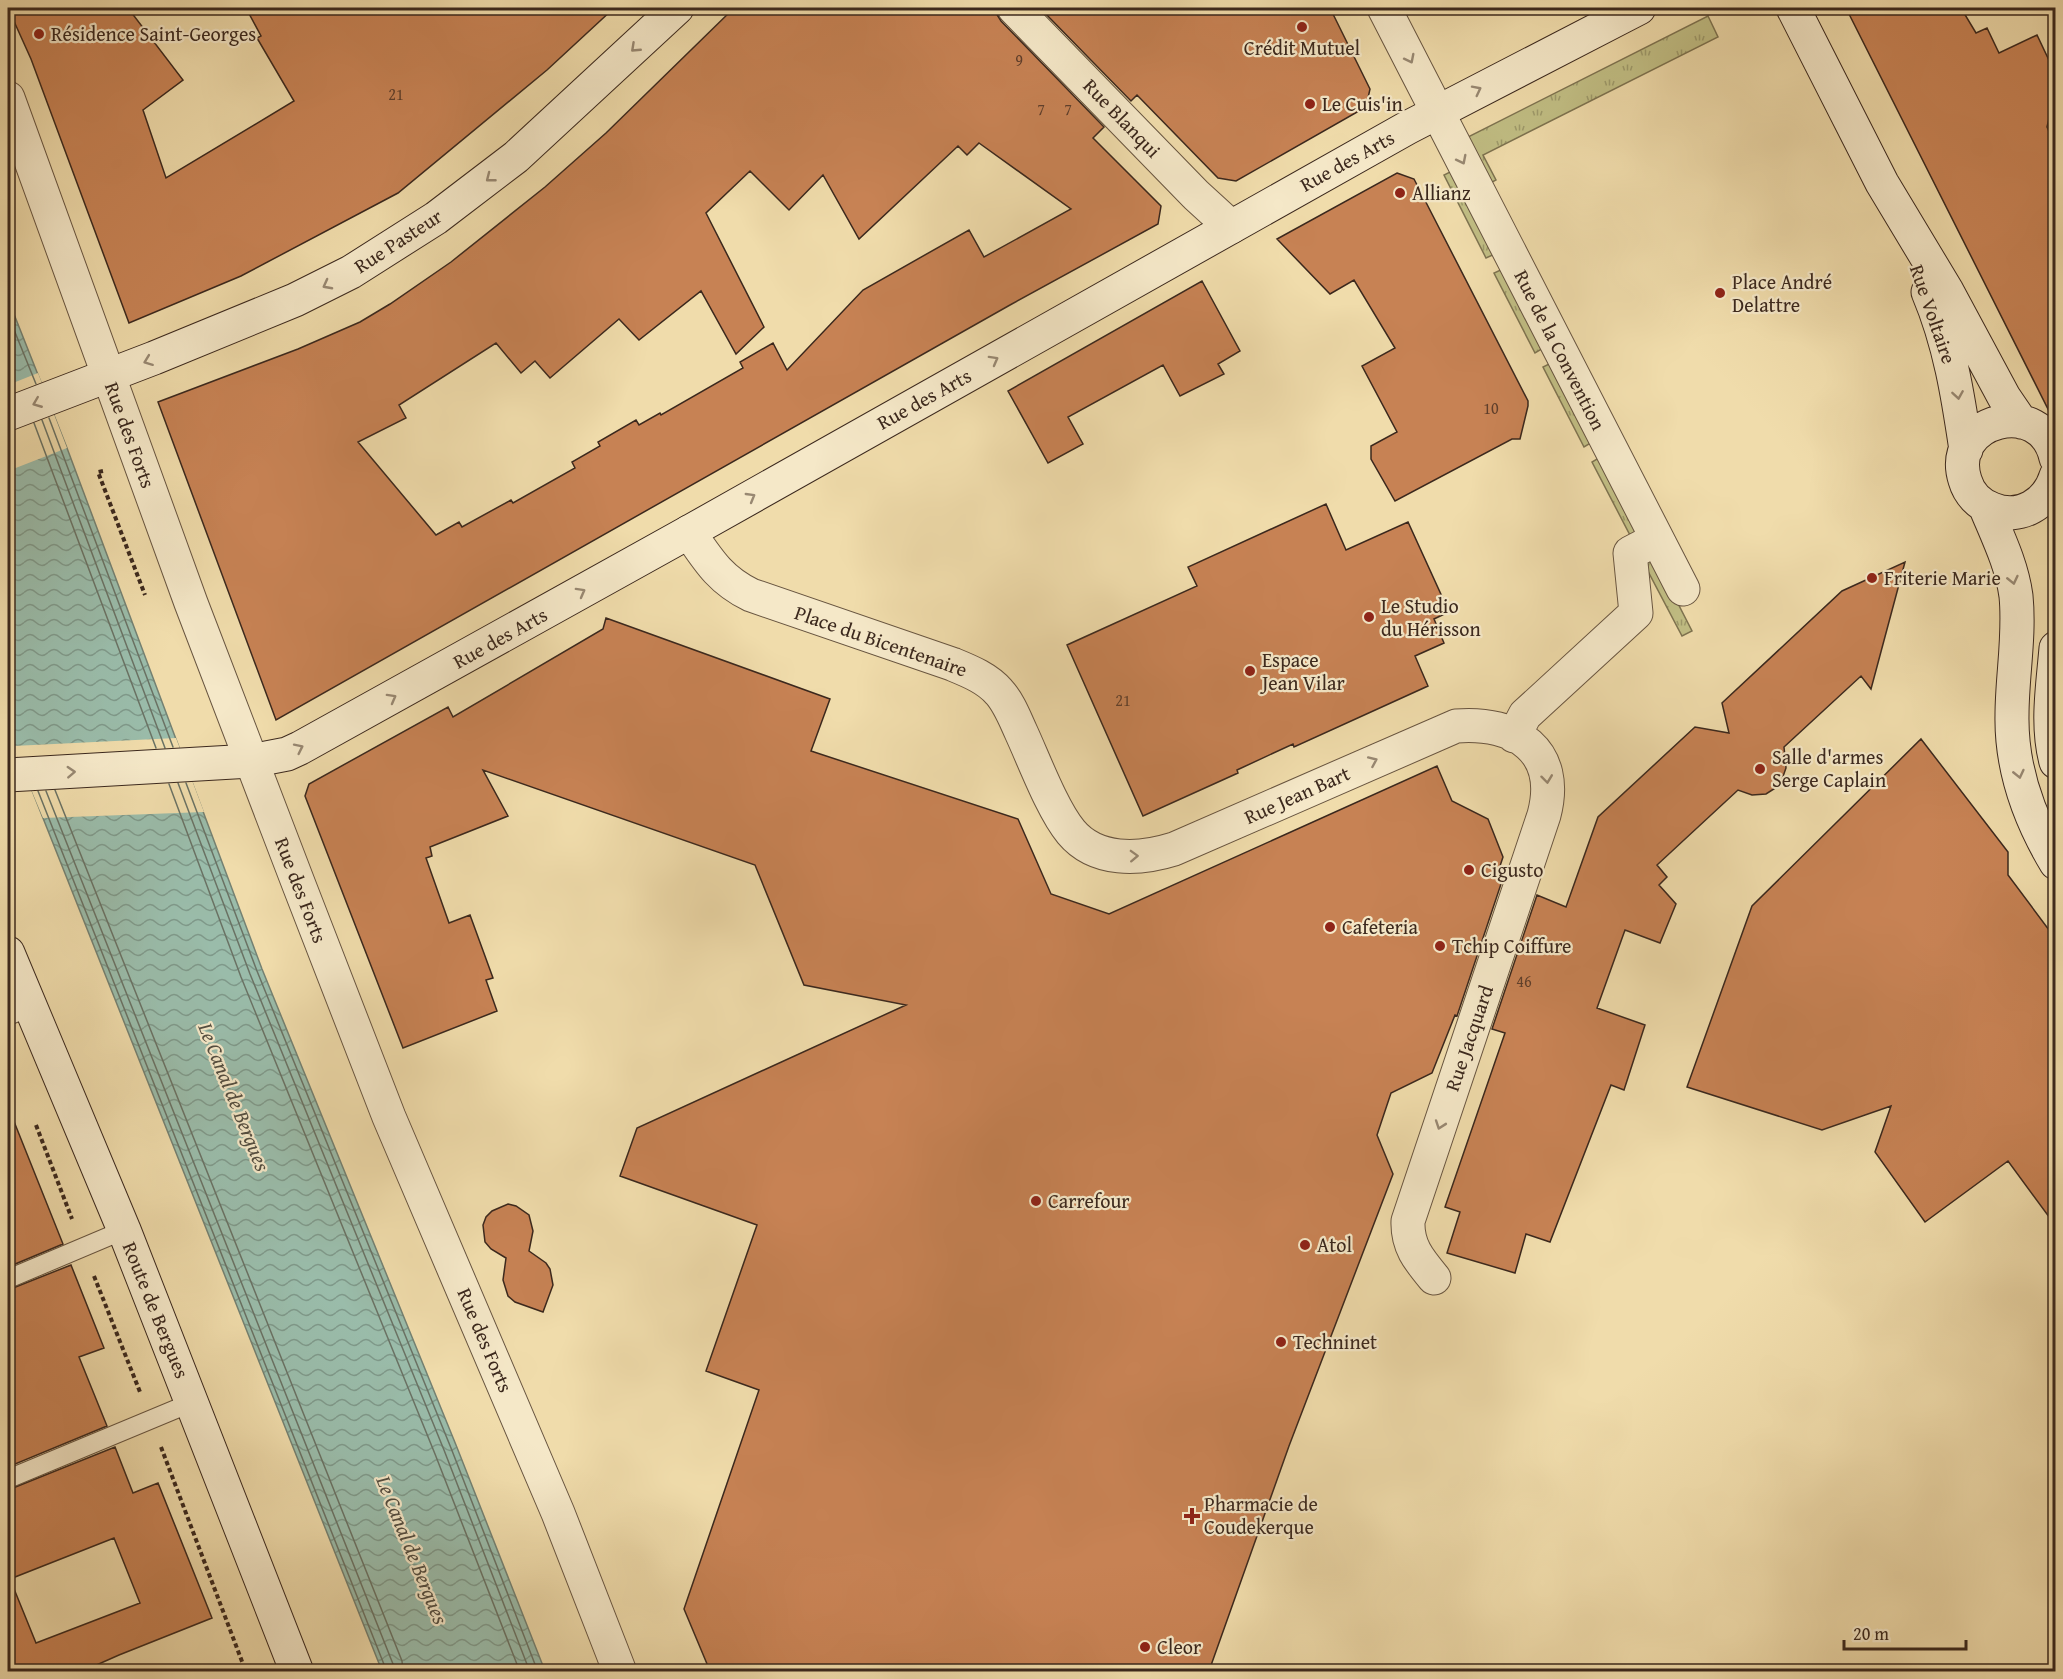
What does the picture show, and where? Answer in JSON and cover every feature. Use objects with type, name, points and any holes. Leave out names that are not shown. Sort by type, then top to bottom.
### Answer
[{"type":"street","name":"Rue Pasteur","points":[[8,414],[109,376],[314,292],[351,272],[436,218],[516,157],[677,8]]},
{"type":"street","name":"Rue Blanqui","points":[[1014,8],[1196,195],[1231,227]]},
{"type":"street","name":"Rue de la Convention","points":[[1384,8],[1683,589]]},
{"type":"street","name":"Rue des Arts","points":[[10,775],[251,761],[287,754],[300,748],[1437,111],[1639,8]]},
{"type":"street","name":"Rue Voltaire","points":[[1793,8],[1882,183],[1933,303],[1945,338],[1955,379],[1966,450],[1963,472],[1966,484],[1972,494],[1985,506],[2007,560],[2016,594],[2012,731],[2016,761],[2029,808],[2055,862]]},
{"type":"street","name":"Rue des Forts","points":[[8,98],[251,761],[389,1117],[558,1513],[620,1671]]},
{"type":"street","name":"Rue Voltaire","points":[[1882,183],[1947,291],[2004,398],[2021,422]]},
{"type":"street","points":[[1966,450],[1976,435],[1985,427],[2003,421],[2021,422],[2038,429],[2047,438],[2055,458]]},
{"type":"street","points":[[1985,506],[2008,513],[2026,510],[2046,496],[2055,476]]},
{"type":"street","name":"Place du Bicentenaire","points":[[689,532],[719,574],[740,590],[968,670],[992,684],[1011,710],[1059,814],[1079,840]]},
{"type":"street","points":[[1514,736],[1525,715],[1636,613],[1630,553],[1657,539]]},
{"type":"street","points":[[2055,648],[2051,723],[2055,762]]},
{"type":"street","name":"Rue Jean Bart","points":[[1079,840],[1101,852],[1116,856],[1159,854],[1446,729],[1456,726],[1480,725],[1514,736]]},
{"type":"street","name":"Rue Jacquard","points":[[1434,1278],[1415,1256],[1411,1246],[1408,1221],[1547,804],[1549,783],[1545,764],[1533,748],[1514,736]]},
{"type":"street","name":"Route de Bergues","points":[[8,953],[19,1012],[124,1230],[297,1671]]},
{"type":"lane","points":[[8,1279],[124,1230]]},
{"type":"lane","points":[[8,1479],[193,1402]]},
{"type":"path","points":[[98,472],[146,598]]},
{"type":"path","points":[[33,1117],[246,1671]]},
{"type":"green space","points":[[1708,16],[1718,37],[1483,155],[1496,180],[1487,185],[1464,139]]},
{"type":"green space","points":[[1454,170],[1497,253],[1486,258],[1444,175]]},
{"type":"green space","points":[[1505,268],[1545,347],[1535,353],[1494,273]]},
{"type":"green space","points":[[1553,362],[1594,441],[1584,447],[1543,367]]},
{"type":"green space","points":[[1602,456],[1642,534],[1632,539],[1592,462]]},
{"type":"green space","points":[[1651,551],[1692,631],[1682,636],[1640,556]]},
{"type":"water","name":"Le Canal de Bergues","points":[[8,299],[67,448],[262,969],[456,1445],[545,1671],[382,1671],[8,730]]},
{"type":"pier","points":[[38,373],[67,448],[8,471],[8,385]]},
{"type":"pier","points":[[176,738],[204,812],[43,818],[13,746]]},
{"type":"building","points":[[8,8],[128,8],[183,80],[143,110],[166,178],[294,101],[257,38],[261,36],[246,8],[614,8],[547,70],[398,193],[241,276],[129,323],[31,59]]},
{"type":"building","points":[[734,8],[996,8],[1001,21],[1104,127],[1093,138],[1161,206],[1158,224],[1010,305],[276,720],[158,402],[298,349],[360,322],[390,304],[451,262],[545,187],[606,133]],"holes":[[[979,143],[1071,209],[984,257],[969,230],[863,290],[787,370],[773,343],[740,362],[743,368],[661,415],[660,413],[639,425],[636,420],[598,442],[600,446],[572,462],[575,468],[513,503],[511,500],[462,527],[459,522],[436,535],[358,442],[406,418],[399,405],[496,343],[521,373],[535,361],[550,378],[619,319],[639,340],[701,291],[736,354],[764,327],[706,213],[750,171],[789,210],[823,175],[859,239],[958,146],[967,155]]]},
{"type":"building","points":[[1040,8],[1330,8],[1370,89],[1366,107],[1236,181],[1218,178],[1137,95],[1131,101]]},
{"type":"building","points":[[1846,8],[1961,8],[1976,33],[1987,28],[1999,53],[2037,35],[2055,73],[2055,93],[2047,127],[2055,145],[2055,420],[2052,417]]},
{"type":"building","points":[[1397,173],[1414,179],[1528,401],[1528,406],[1520,439],[1512,439],[1395,501],[1371,459],[1371,446],[1397,432],[1362,366],[1395,348],[1354,280],[1330,294],[1277,239]]},
{"type":"building","points":[[1202,281],[1240,351],[1218,364],[1224,374],[1180,396],[1163,365],[1068,417],[1083,444],[1048,463],[1008,391]]},
{"type":"building","name":"Espace Jean Vilar","points":[[1326,504],[1346,550],[1408,522],[1449,612],[1434,619],[1444,643],[1415,656],[1428,686],[1294,747],[1293,744],[1237,770],[1238,773],[1143,816],[1067,645],[1197,586],[1188,567]]},
{"type":"building","points":[[1905,562],[1871,689],[1861,676],[1784,747],[1786,768],[1780,785],[1766,794],[1752,795],[1738,790],[1657,865],[1667,877],[1659,885],[1676,904],[1660,943],[1625,930],[1597,1008],[1645,1025],[1624,1090],[1611,1085],[1550,1242],[1526,1234],[1515,1273],[1447,1253],[1460,1212],[1445,1207],[1505,1033],[1492,1029],[1537,895],[1566,907],[1598,817],[1695,727],[1729,733],[1722,703],[1842,591]]},
{"type":"building","name":"Carrefour","points":[[606,618],[830,699],[811,751],[1018,819],[1051,894],[1109,914],[1437,766],[1452,801],[1488,819],[1503,857],[1496,878],[1502,881],[1457,1016],[1455,1015],[1432,1073],[1391,1093],[1377,1135],[1393,1174],[1289,1446],[1209,1671],[710,1671],[684,1609],[759,1390],[706,1371],[757,1225],[620,1176],[637,1128],[906,1005],[804,985],[755,865],[483,770],[508,816],[430,847],[432,856],[426,858],[449,923],[470,915],[493,978],[486,980],[497,1011],[403,1048],[305,796],[309,784],[448,707],[453,717],[603,629]]},
{"type":"building","points":[[1921,739],[2008,852],[2008,875],[2055,938],[2055,1225],[2008,1161],[1925,1222],[1875,1152],[1891,1106],[1822,1130],[1687,1087],[1752,906]]},
{"type":"building","points":[[8,1109],[63,1244],[8,1267]]},
{"type":"building","points":[[508,1204],[516,1206],[529,1215],[533,1231],[529,1251],[546,1263],[550,1269],[553,1285],[543,1312],[515,1302],[508,1296],[503,1280],[506,1258],[491,1249],[485,1242],[483,1225],[486,1217],[492,1211]]},
{"type":"building","points":[[71,1265],[104,1348],[79,1357],[107,1426],[8,1467],[8,1290]]},
{"type":"building","points":[[115,1447],[133,1493],[158,1483],[212,1618],[83,1671],[8,1671],[8,1490]],"holes":[[[114,1538],[140,1603],[36,1643],[10,1579]]]},
{"type":"place","name":"Crédit Mutuel","points":[[1302,27]]},
{"type":"place","name":"Résidence Saint-Georges","points":[[39,34]]},
{"type":"place","name":"Le Cuis'in","points":[[1310,104]]},
{"type":"place","name":"Allianz","points":[[1400,193]]},
{"type":"place","name":"Place André Delattre","points":[[1720,293]]},
{"type":"place","name":"Friterie Marie","points":[[1872,578]]},
{"type":"place","name":"Le Studio du Hérisson","points":[[1369,617]]},
{"type":"place","name":"Espace Jean Vilar","points":[[1250,671]]},
{"type":"place","name":"Salle d'armes Serge Caplain","points":[[1760,769]]},
{"type":"place","name":"Cigusto","points":[[1469,870]]},
{"type":"place","name":"Cafeteria","points":[[1330,927]]},
{"type":"place","name":"Tchip Coiffure","points":[[1440,946]]},
{"type":"place","name":"Carrefour","points":[[1036,1201]]},
{"type":"place","name":"Atol","points":[[1305,1245]]},
{"type":"place","name":"Techninet","points":[[1281,1342]]},
{"type":"place","name":"Pharmacie de Coudekerque","points":[[1192,1516]]},
{"type":"place","name":"Cleor","points":[[1145,1647]]}]
